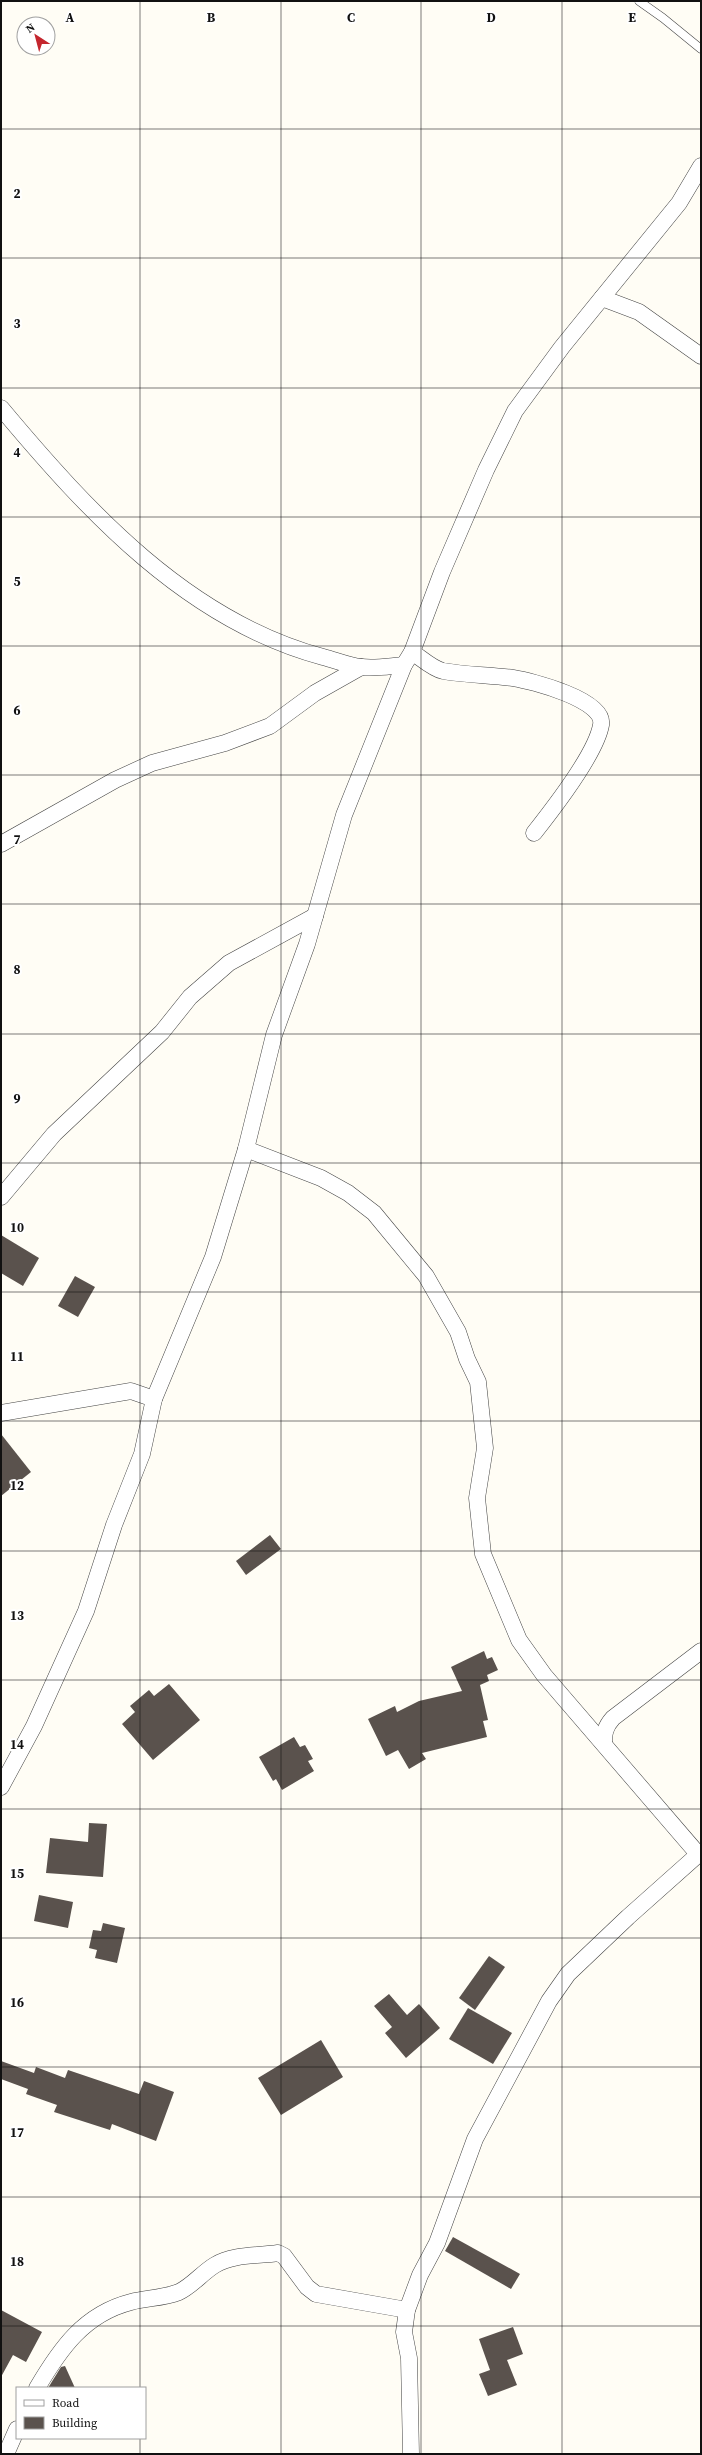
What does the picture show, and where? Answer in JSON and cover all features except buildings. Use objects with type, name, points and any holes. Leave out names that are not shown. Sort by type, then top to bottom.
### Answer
[{"type":"street","points":[[1,1787],[34,1726],[86,1611],[114,1525],[142,1454],[154,1399],[213,1257],[246,1149],[274,1034],[315,916],[344,815],[442,572],[486,470],[515,411],[562,347],[679,203],[701,166]]},
{"type":"street","points":[[602,298],[639,312],[701,356]]},
{"type":"street","points":[[1,408],[45,461],[120,537],[171,582],[228,618],[293,649],[361,667]]},
{"type":"street","points":[[1,844],[115,780],[152,762],[225,744],[270,726],[315,693],[361,667],[408,659],[442,670],[534,683],[584,700],[598,712],[602,724],[598,740],[558,802],[534,833]]},
{"type":"street","points":[[1,1197],[54,1134],[162,1032],[190,998],[229,963],[315,916]]},
{"type":"street","points":[[246,1149],[321,1178],[348,1193],[374,1213],[426,1276],[445,1307],[478,1382],[485,1448],[477,1498],[483,1554],[492,1580],[519,1640],[544,1675],[700,1853],[568,1974],[548,2001],[476,2139],[437,2243],[420,2275],[407,2310],[404,2332],[409,2358],[411,2454]]},
{"type":"street","points":[[1,1414],[131,1391],[154,1399]]},
{"type":"street","points":[[604,1744],[606,1726],[613,1718],[701,1651]]},
{"type":"street","points":[[38,2387],[62,2346],[80,2328],[105,2311],[130,2302],[179,2292],[216,2264],[240,2257],[278,2253],[284,2256],[306,2287],[316,2294],[407,2310]]},
{"type":"street","points":[[6,2454],[16,2431]]},
{"type":"lane","points":[[639,1],[663,18],[701,49]]}]
